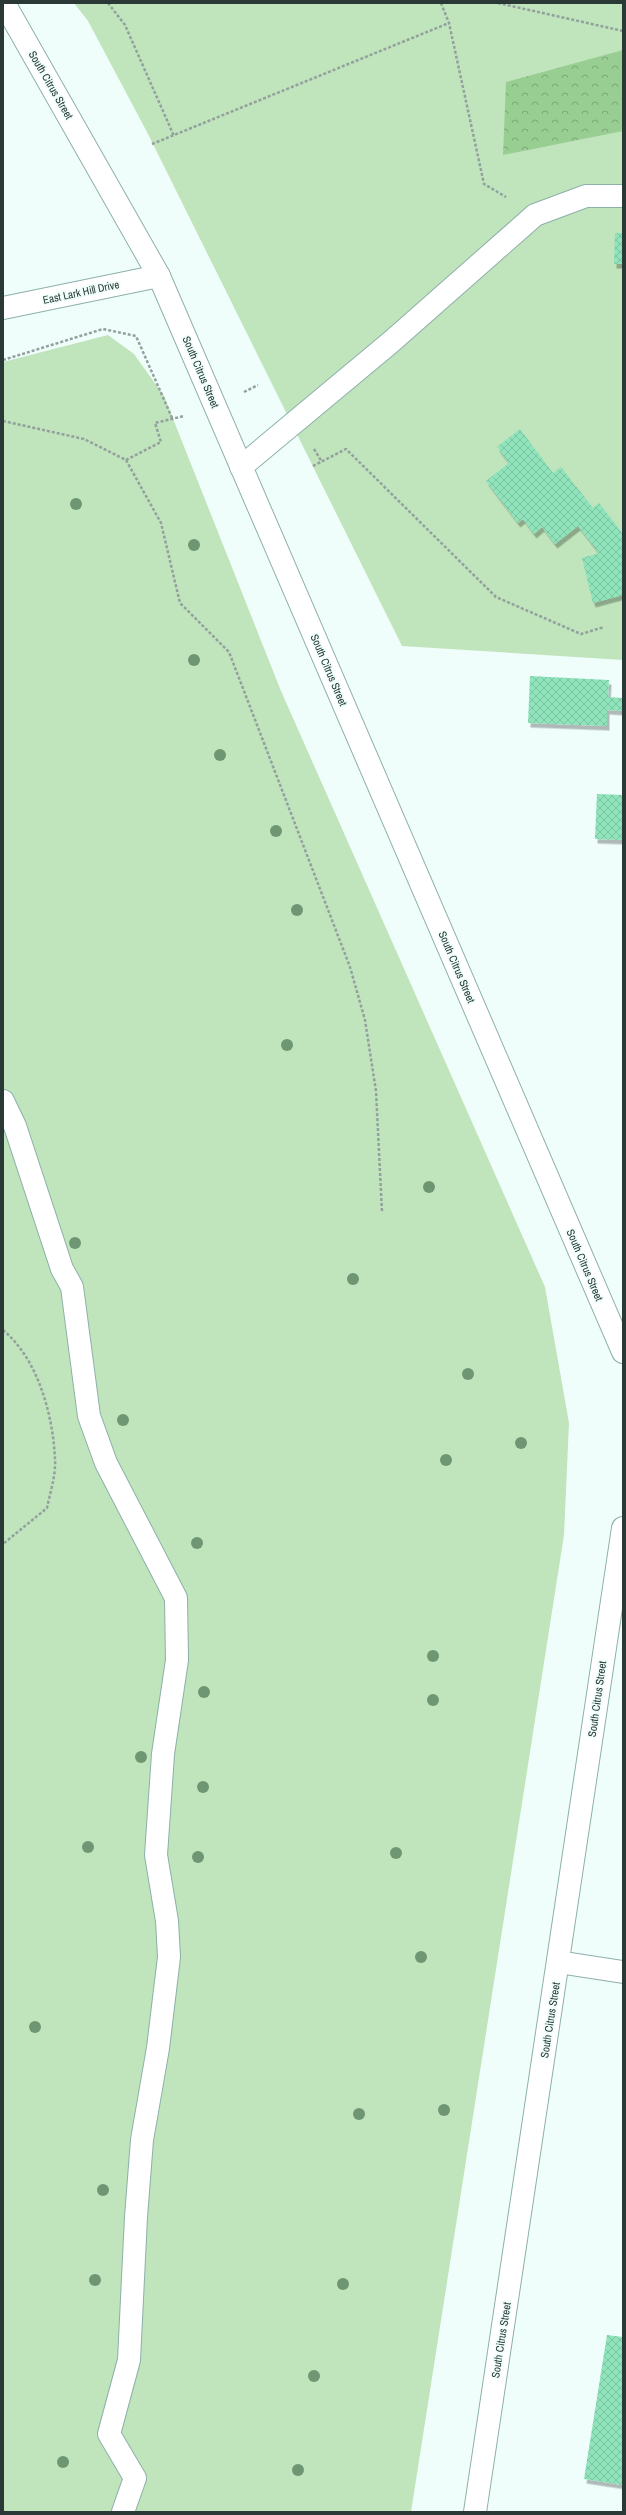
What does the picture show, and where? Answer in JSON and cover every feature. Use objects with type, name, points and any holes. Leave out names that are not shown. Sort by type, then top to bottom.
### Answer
[{"type":"street","name":"South Citrus Street","points":[[4,3],[159,276],[623,1352]]},
{"type":"street","points":[[241,467],[391,342],[535,215],[586,196],[623,196]]},
{"type":"street","name":"East Lark Hill Drive","points":[[3,308],[159,276]]},
{"type":"street","points":[[3,1101],[15,1126],[62,1269],[72,1287],[89,1416],[106,1463],[176,1598],[176,1660],[163,1754],[156,1855],[167,1921],[169,1957],[158,2048],[142,2140],[136,2217],[129,2360],[109,2434],[135,2478],[123,2512]]},
{"type":"street","name":"South Citrus Street","points":[[475,2512],[623,1528]]},
{"type":"street","points":[[558,1962],[623,1972]]},
{"type":"path","points":[[108,3],[125,25],[174,136]]},
{"type":"path","points":[[441,3],[449,22],[484,184],[535,215]]},
{"type":"path","points":[[498,3],[623,31]]},
{"type":"path","points":[[152,144],[449,22]]},
{"type":"path","points":[[3,360],[103,329],[136,336],[173,420],[155,423],[161,442],[126,460]]},
{"type":"path","points":[[3,421],[84,439],[126,460],[161,524],[180,603],[229,652],[350,967],[365,1020],[376,1091],[382,1212]]},
{"type":"path","points":[[313,466],[346,449],[496,597],[581,634],[604,627]]},
{"type":"path","points":[[3,1330],[17,1341],[37,1376],[48,1413],[55,1460],[47,1508],[3,1544]]},
{"type":"green space","points":[[74,3],[623,3],[623,660],[402,646],[148,134],[88,21]]},
{"type":"green space","points":[[623,50],[623,131],[503,155],[506,82]]},
{"type":"green space","points":[[108,335],[134,354],[164,396],[281,691],[545,1287],[569,1423],[564,1535],[411,2512],[3,2512],[3,362]]},
{"type":"building","points":[[615,233],[623,233],[623,264],[614,264]]},
{"type":"building","points":[[520,429],[553,473],[561,467],[593,508],[599,503],[623,534],[623,595],[593,603],[582,558],[599,553],[578,526],[555,544],[542,527],[534,534],[523,519],[518,523],[486,481],[509,463],[497,447]]},
{"type":"building","points":[[530,676],[609,680],[608,697],[623,698],[623,711],[607,710],[607,726],[528,723]]},
{"type":"building","points":[[597,794],[623,795],[623,840],[595,839]]},
{"type":"building","points":[[607,2335],[623,2337],[623,2485],[584,2479]]}]
